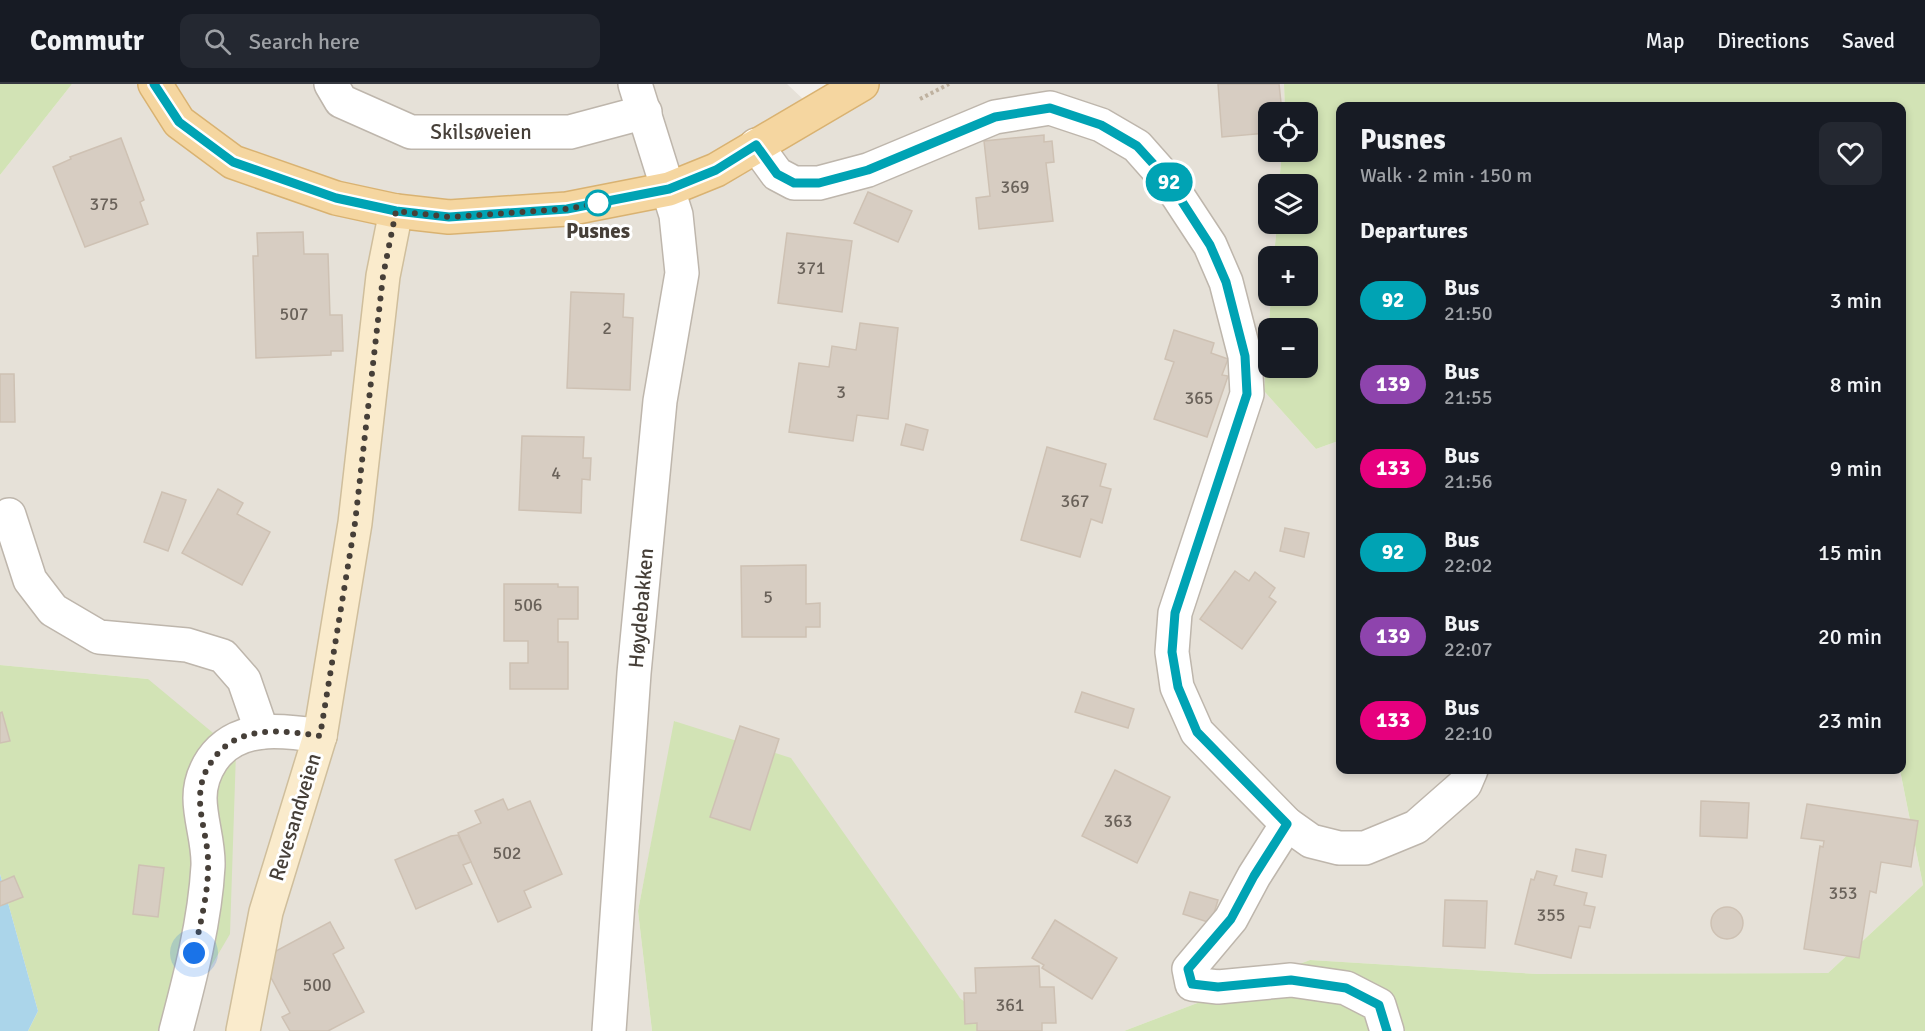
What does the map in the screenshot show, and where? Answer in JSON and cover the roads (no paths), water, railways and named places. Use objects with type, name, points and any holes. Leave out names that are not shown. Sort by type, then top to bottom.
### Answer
[{"type":"main road","points":[[154,84],[179,122],[233,162],[336,198],[396,211],[449,217],[567,209],[669,189],[716,170],[862,84]]},
{"type":"main road","name":"Revesandveien","points":[[243,1031],[266,912],[320,736],[355,523],[383,276],[396,211]]},
{"type":"street","name":"Skilsøveien","points":[[331,84],[341,101],[411,132],[570,132],[640,98],[669,189]]},
{"type":"street","points":[[756,145],[777,174],[794,183],[819,183],[868,170],[995,117],[1050,108],[1101,125],[1137,146],[1168,180],[1210,245],[1226,282],[1245,356],[1247,394],[1175,613],[1172,652],[1178,687],[1197,732],[1287,824],[1311,841],[1339,848],[1365,848],[1416,828],[1465,784],[1469,774]]},
{"type":"street","name":"Høydebakken","points":[[609,1031],[634,673],[659,413],[682,273],[676,215],[669,189]]},
{"type":"street","points":[[9,515],[30,580],[53,610],[99,637],[187,645],[223,656],[244,680],[262,732]]},
{"type":"street","points":[[176,1031],[187,992],[205,895],[208,862],[200,798],[203,774],[219,750],[240,736],[286,731],[320,736]]},
{"type":"street","points":[[1287,824],[1254,876],[1231,919],[1188,969],[1192,984],[1218,987],[1291,980],[1346,988],[1379,1005],[1387,1031]]},
{"type":"water","points":[[0,874],[38,1011],[28,1031],[0,1031]]},
{"type":"place","name":"Pusnes","points":[[598,203]]}]
